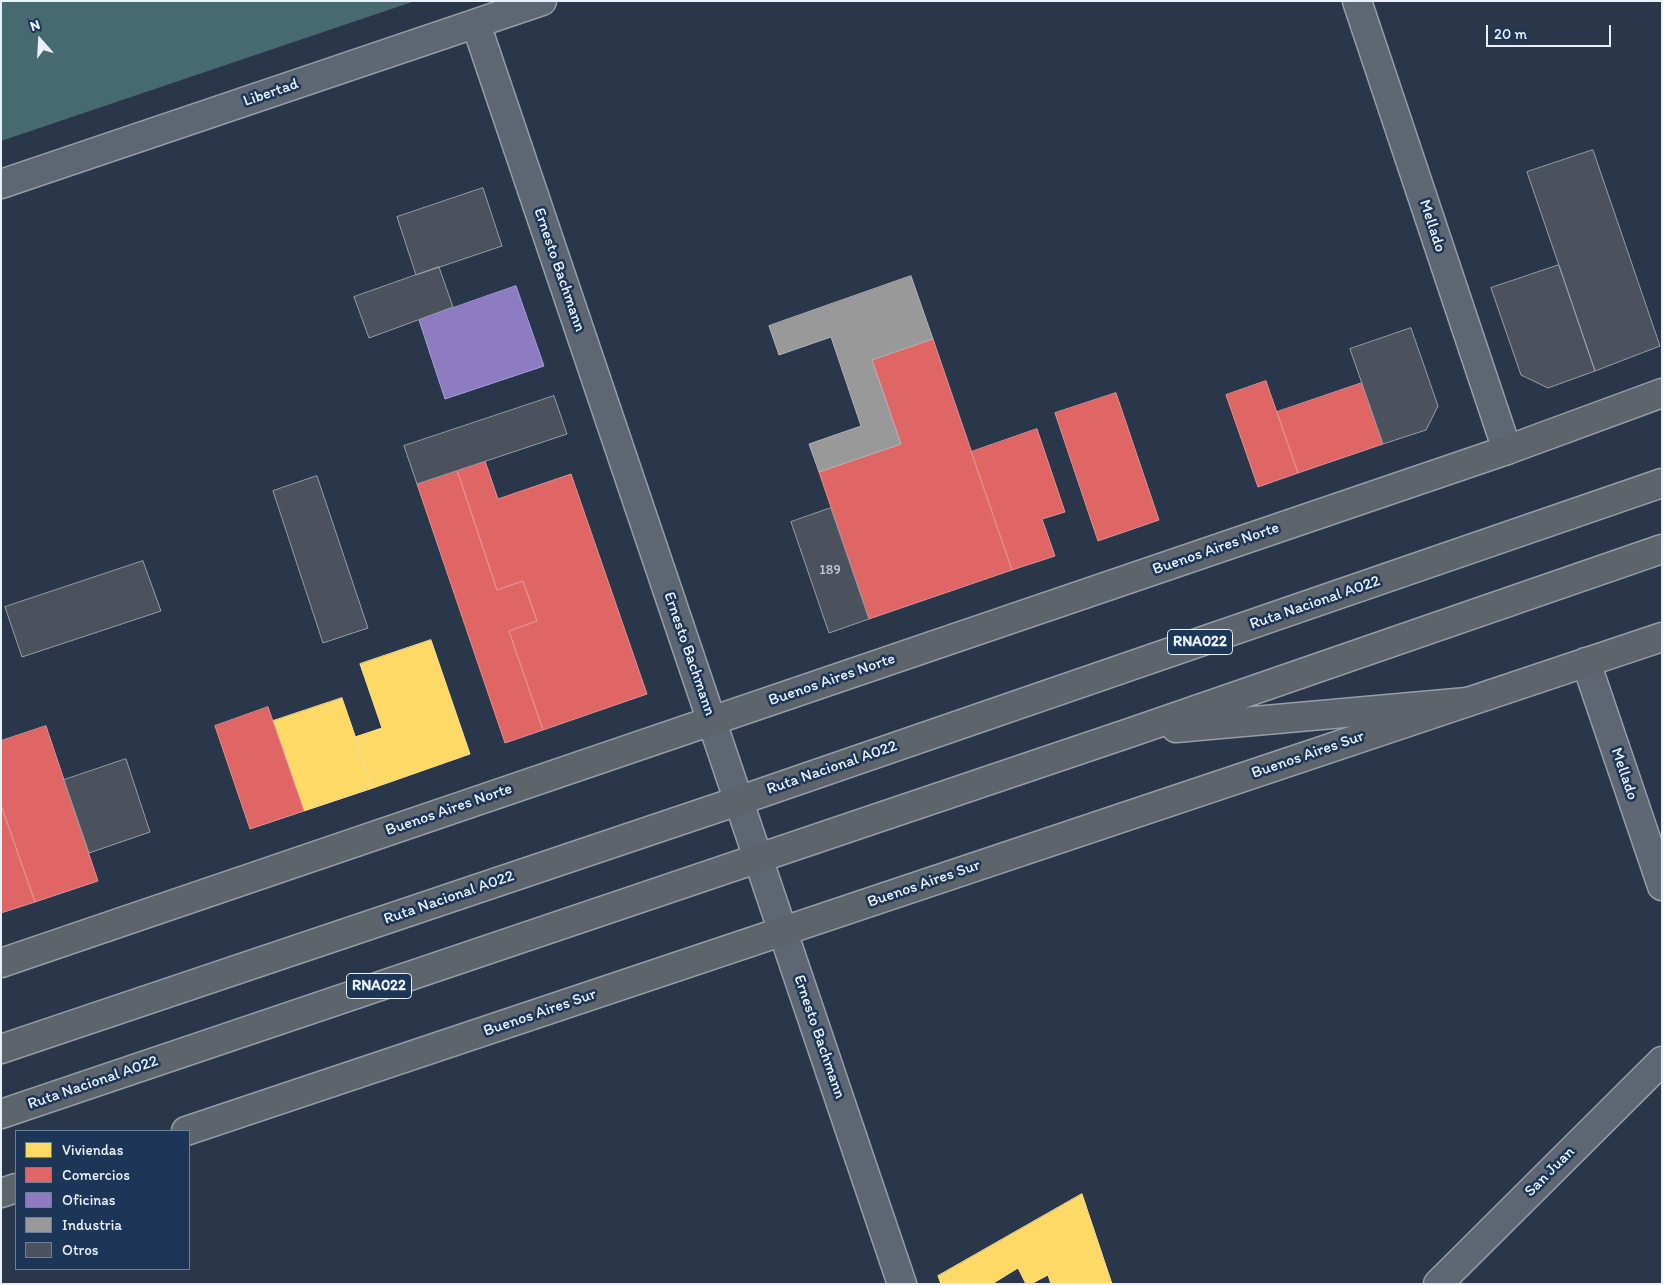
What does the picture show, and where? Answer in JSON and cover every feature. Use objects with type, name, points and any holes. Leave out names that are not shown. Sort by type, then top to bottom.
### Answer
[{"type":"main road","name":"Buenos Aires Norte","points":[[1,963],[1507,450],[1662,393]]},
{"type":"main road","name":"Ruta Nacional A022","points":[[1,1049],[738,801],[1662,483]]},
{"type":"main road","name":"Ruta Nacional A022","points":[[1,1114],[1132,732],[1662,549]]},
{"type":"main road","name":"Buenos Aires Sur","points":[[189,1130],[1662,637]]},
{"type":"main road","points":[[1132,732],[1467,702]]},
{"type":"main road","points":[[1,1193],[15,1188]]},
{"type":"street","name":"Libertad","points":[[1,184],[542,1]]},
{"type":"street","name":"Mellado","points":[[1358,1],[1507,450]]},
{"type":"street","name":"Ernesto Bachmann","points":[[476,24],[902,1284]]},
{"type":"street","name":"Mellado","points":[[1586,662],[1662,886]]},
{"type":"street","name":"San Juan","points":[[1438,1284],[1662,1061]]},
{"type":"green space","points":[[1,1],[415,1],[1,141]]},
{"type":"building: Viviendas","points":[[431,640],[470,754],[373,788],[355,737],[382,728],[360,664]]},
{"type":"building: Viviendas","points":[[342,698],[373,788],[304,811],[273,721]]},
{"type":"building: Viviendas","points":[[1082,1194],[1112,1284],[1051,1284],[1048,1275],[1031,1284],[1026,1284],[1018,1268],[992,1284],[941,1284],[938,1276]]},
{"type":"building: Comercios","points":[[933,339],[1012,570],[869,619],[819,472],[901,444],[872,360]]},
{"type":"building: Comercios","points":[[1266,381],[1298,473],[1258,487],[1226,395]]},
{"type":"building: Comercios","points":[[1362,383],[1383,444],[1298,473],[1277,412]]},
{"type":"building: Comercios","points":[[1116,393],[1159,520],[1098,541],[1055,413]]},
{"type":"building: Comercios","points":[[1037,429],[1065,512],[1042,519],[1055,556],[1012,570],[971,452]]},
{"type":"building: Comercios","points":[[485,461],[498,499],[571,474],[647,694],[543,730],[509,631],[537,621],[523,581],[497,590],[457,470]]},
{"type":"building: Comercios","points":[[457,470],[497,590],[523,581],[537,621],[509,631],[543,730],[505,743],[417,484]]},
{"type":"building: Comercios","points":[[268,707],[304,811],[250,829],[215,726]]},
{"type":"building: Comercios","points":[[46,726],[98,881],[35,902],[1,805],[1,741]]},
{"type":"building: Comercios","points":[[1,805],[35,902],[1,913]]},
{"type":"building: Oficinas","points":[[516,286],[544,366],[445,399],[419,320]]},
{"type":"building: Industria","points":[[911,276],[933,339],[872,360],[901,444],[819,472],[809,444],[861,426],[831,337],[779,355],[769,326]]},
{"type":"building: Otros","points":[[1593,150],[1660,346],[1595,371],[1527,172]]},
{"type":"building: Otros","points":[[483,188],[502,246],[416,275],[397,217]]},
{"type":"building: Otros","points":[[1559,265],[1595,371],[1548,388],[1521,375],[1491,288]]},
{"type":"building: Otros","points":[[439,267],[453,307],[369,338],[354,297]]},
{"type":"building: Otros","points":[[1411,328],[1438,406],[1426,430],[1383,444],[1350,349]]},
{"type":"building: Otros","points":[[554,396],[567,434],[417,484],[404,446]]},
{"type":"building: Otros","points":[[317,476],[368,628],[323,643],[273,491]]},
{"type":"building: Otros","points":[[831,508],[869,619],[829,633],[791,522]]},
{"type":"building: Otros","points":[[143,561],[161,611],[22,657],[5,607]]},
{"type":"building: Otros","points":[[126,759],[150,832],[89,853],[64,780]]}]
